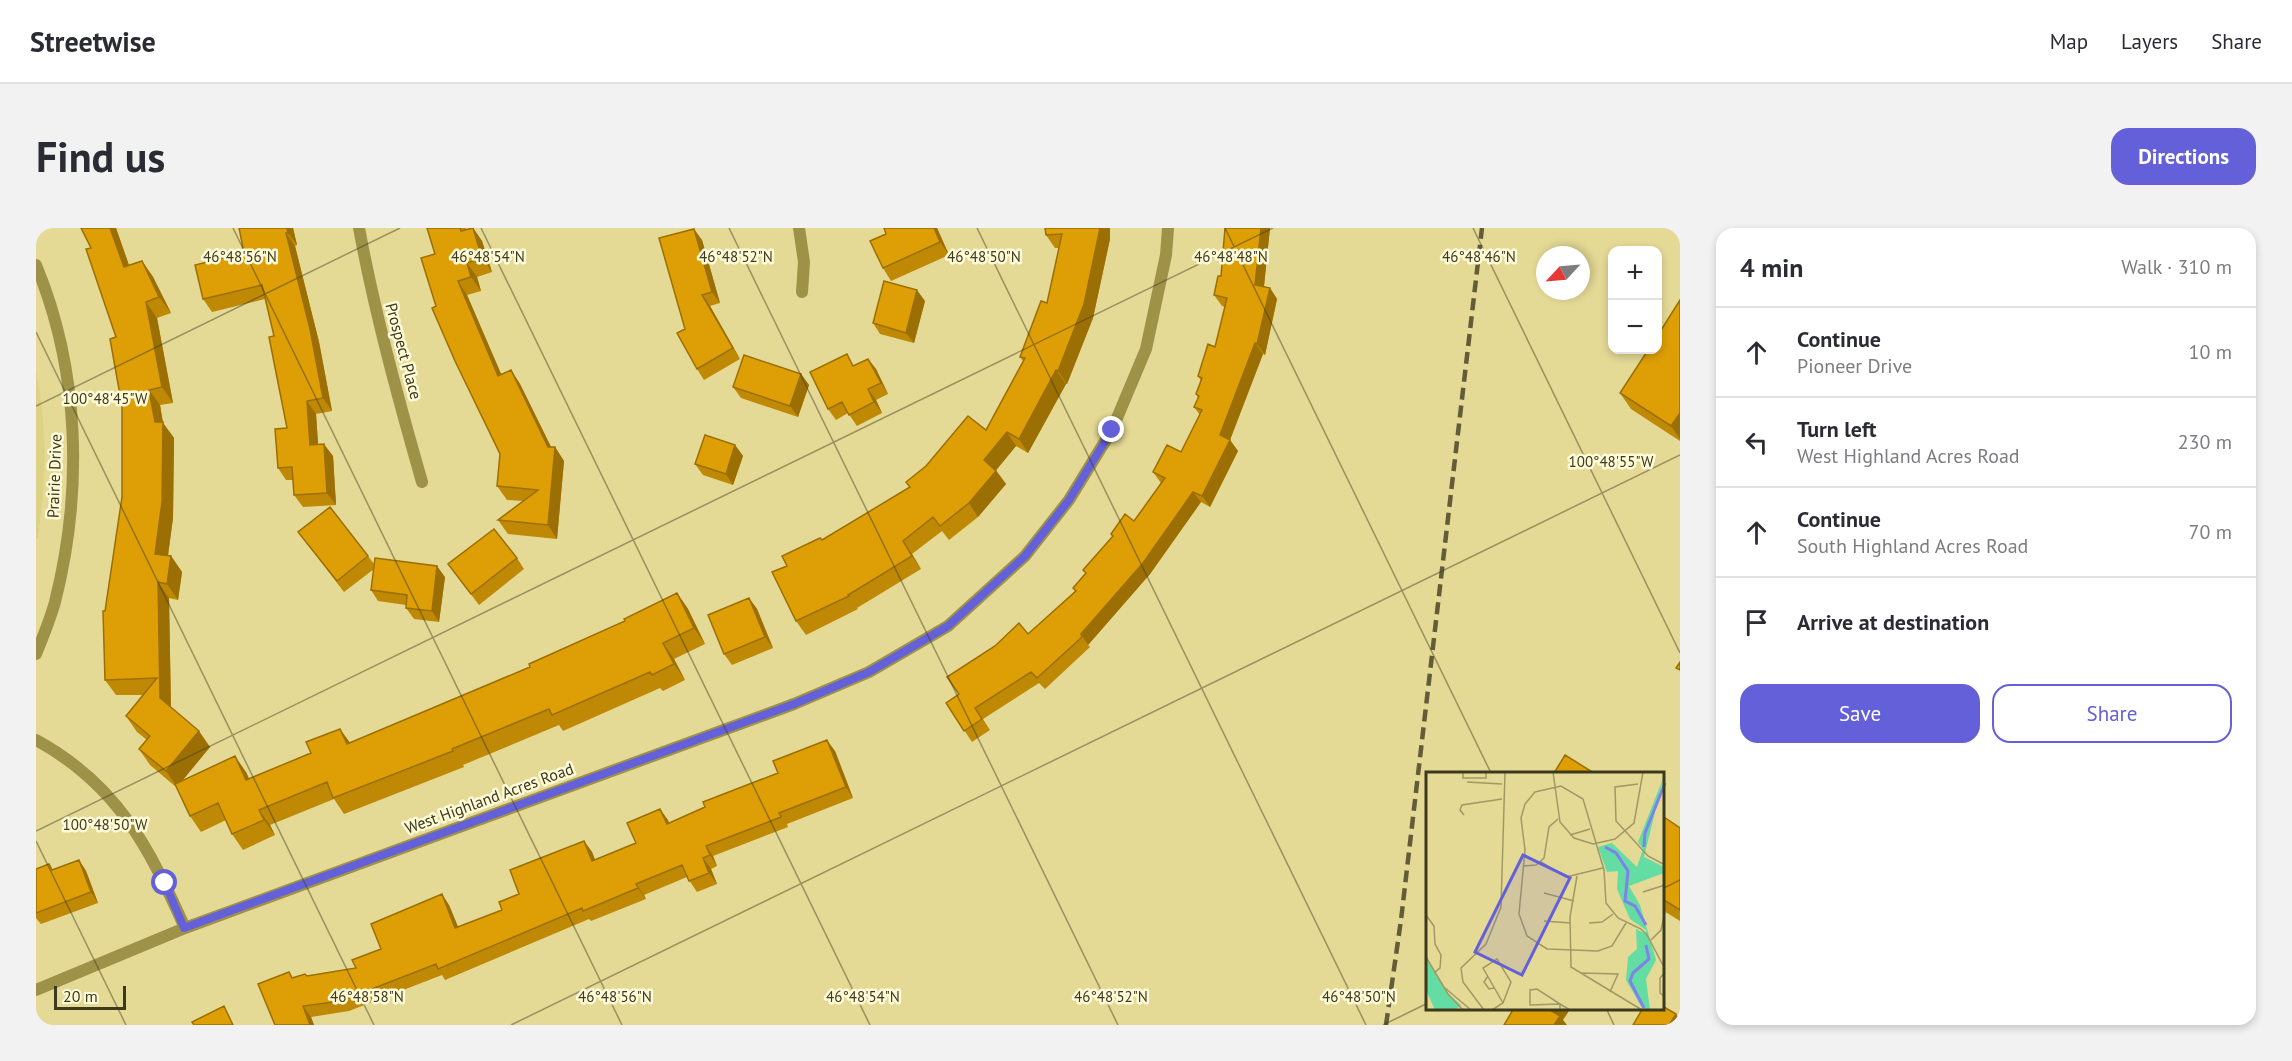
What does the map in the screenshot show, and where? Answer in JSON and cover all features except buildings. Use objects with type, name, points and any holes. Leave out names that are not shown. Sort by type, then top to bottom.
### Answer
[{"type":"street","name":"Prospect Place","points":[[359,228],[367,274],[391,373],[422,482]]},
{"type":"street","points":[[800,228],[804,262],[802,292]]},
{"type":"street","name":"West Highland Acres Road","points":[[36,990],[184,928],[794,704],[869,672],[948,626],[1025,556],[1069,500],[1112,430],[1146,349],[1166,255],[1168,228]]},
{"type":"street","name":"Prairie Drive","points":[[36,265],[48,293],[63,354],[74,450],[73,486],[57,594],[36,654]]},
{"type":"street","points":[[36,740],[76,767],[120,808],[137,831],[151,856],[184,928]]},
{"type":"shaded area","points":[[36,372],[42,408],[45,451],[38,538],[36,538]]},
{"type":"railway","points":[[1386,1025],[1401,920],[1482,228]]},
{"type":"route","points":[[165,883],[184,928],[794,704],[869,672],[948,626],[1025,556],[1069,500],[1112,430]]}]
